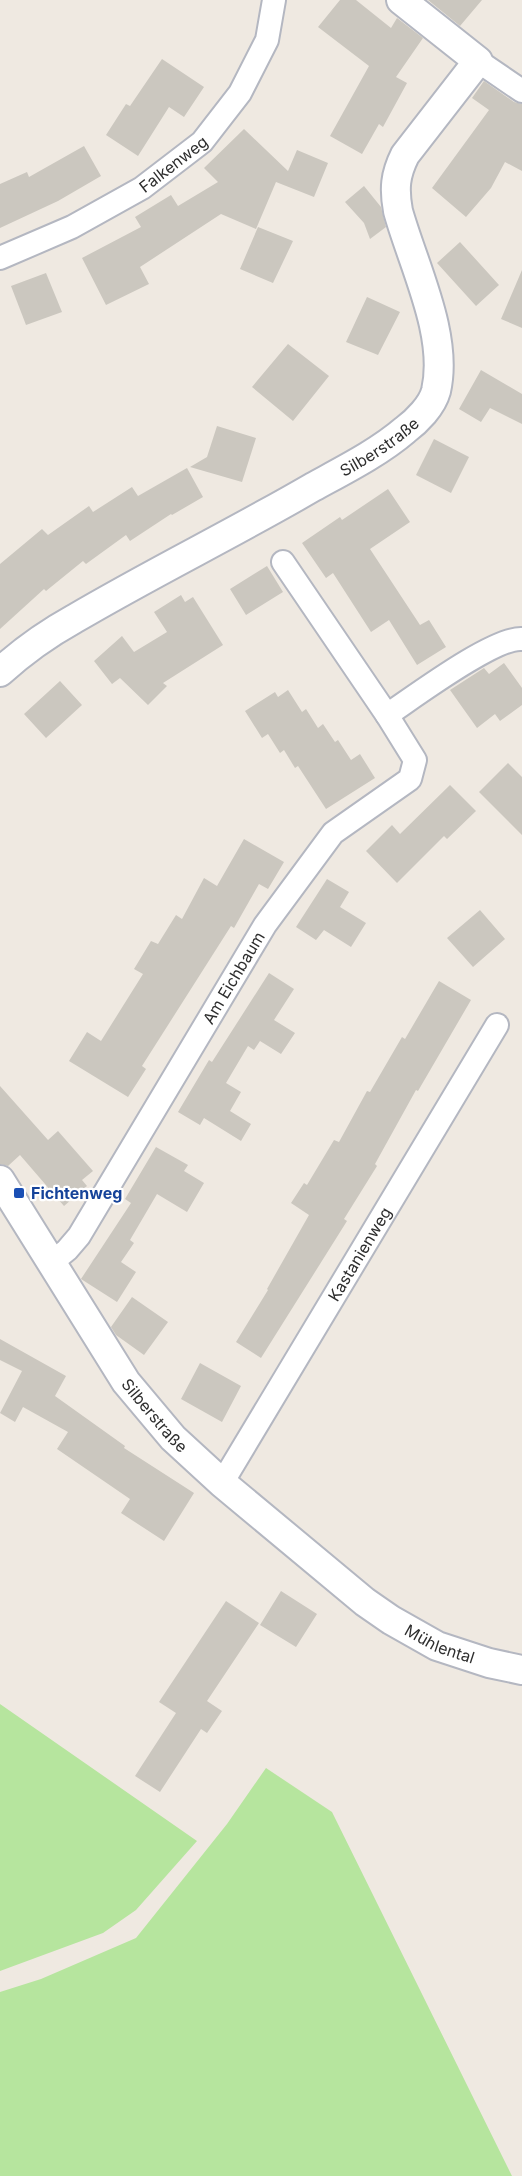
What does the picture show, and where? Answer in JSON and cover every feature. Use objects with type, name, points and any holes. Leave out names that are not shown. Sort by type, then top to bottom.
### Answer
[{"type":"street","name":"Falkenweg","points":[[0,258],[72,227],[142,188],[202,142],[240,93],[267,40],[274,0]]},
{"type":"street","points":[[400,0],[478,61],[522,91]]},
{"type":"street","name":"Silberstraße","points":[[0,672],[38,641],[72,620],[255,521],[380,449],[422,415],[435,394],[438,373],[437,351],[434,326],[398,211],[394,192],[396,172],[405,155],[478,61]]},
{"type":"street","name":"Am Eichbaum","points":[[51,1263],[67,1251],[79,1236],[265,925],[333,833],[410,779],[415,760],[283,562]]},
{"type":"street","points":[[387,715],[485,651],[513,638],[522,639]]},
{"type":"street","name":"Kastanienweg","points":[[222,1483],[497,1025]]},
{"type":"street","name":"Silberstraße","points":[[0,1180],[126,1382],[173,1438],[222,1483],[365,1602]]},
{"type":"street","name":"Mühlental","points":[[365,1602],[390,1620],[437,1646],[489,1663],[522,1670]]},
{"type":"green space","points":[[0,1704],[197,1841],[136,1910],[103,1933],[0,1971]]},
{"type":"green space","points":[[266,1768],[332,1812],[512,2176],[0,2176],[0,1992],[41,1979],[136,1938],[227,1824]]},
{"type":"building","points":[[340,0],[356,0],[391,28],[397,18],[423,38],[396,77],[407,83],[383,127],[379,124],[362,154],[330,136],[369,66],[318,27]]},
{"type":"building","points":[[428,0],[482,0],[460,26]]},
{"type":"building","points":[[162,59],[204,87],[184,117],[169,107],[138,156],[106,135],[126,104],[130,106]]},
{"type":"building","points":[[484,81],[514,102],[522,104],[522,171],[505,162],[491,188],[466,217],[432,188],[489,110],[472,98]]},
{"type":"building","points":[[244,129],[288,171],[297,150],[328,163],[314,197],[276,182],[256,229],[221,214],[140,267],[149,284],[106,305],[82,258],[141,227],[135,217],[171,195],[178,206],[218,182],[204,168]]},
{"type":"building","points":[[84,146],[101,176],[58,201],[0,228],[0,184],[27,172],[29,177]]},
{"type":"building","points":[[364,186],[381,207],[386,227],[370,239],[364,223],[345,202]]},
{"type":"building","points":[[258,227],[293,241],[273,283],[240,269]]},
{"type":"building","points":[[460,242],[499,285],[476,306],[437,263]]},
{"type":"building","points":[[522,270],[522,328],[501,319]]},
{"type":"building","points":[[46,273],[62,312],[26,325],[11,286]]},
{"type":"building","points":[[367,297],[400,312],[378,355],[346,342]]},
{"type":"building","points":[[288,344],[329,376],[293,421],[252,387]]},
{"type":"building","points":[[481,370],[522,394],[522,424],[490,408],[481,422],[459,409]]},
{"type":"building","points":[[217,426],[256,438],[242,482],[190,467],[207,457]]},
{"type":"building","points":[[434,439],[469,457],[451,493],[416,475]]},
{"type":"building","points":[[187,468],[203,497],[171,514],[130,541],[126,535],[86,564],[83,561],[46,591],[44,589],[0,629],[0,564],[42,529],[48,535],[89,506],[93,512],[132,487],[138,496]]},
{"type":"building","points":[[388,489],[410,522],[370,549],[420,625],[429,620],[446,647],[417,665],[389,620],[371,632],[333,573],[326,578],[302,543],[340,517],[342,520]]},
{"type":"building","points":[[267,566],[283,592],[246,615],[230,589]]},
{"type":"building","points":[[181,595],[185,602],[193,597],[223,645],[163,683],[167,686],[148,705],[120,678],[112,684],[94,661],[122,636],[134,652],[167,632],[154,612]]},
{"type":"building","points":[[504,663],[522,688],[522,705],[500,721],[495,714],[477,728],[450,690],[484,668],[489,674]]},
{"type":"building","points":[[60,681],[82,705],[46,738],[24,714]]},
{"type":"building","points":[[288,690],[302,712],[306,709],[318,728],[323,724],[335,742],[338,740],[351,760],[360,754],[375,778],[326,809],[298,766],[295,768],[284,750],[280,753],[268,734],[262,738],[245,711],[275,692],[278,697]]},
{"type":"building","points":[[508,763],[522,777],[522,835],[479,792]]},
{"type":"building","points":[[450,785],[476,811],[447,839],[444,836],[397,883],[366,851],[392,825],[400,834]]},
{"type":"building","points":[[244,839],[284,862],[268,889],[259,884],[234,928],[231,926],[142,1066],[146,1069],[128,1097],[69,1061],[87,1032],[101,1041],[143,974],[134,969],[151,941],[158,944],[176,915],[182,919],[204,878],[217,886]]},
{"type":"building","points":[[327,879],[349,892],[340,907],[366,923],[351,947],[324,930],[316,940],[296,927]]},
{"type":"building","points":[[480,910],[505,939],[473,967],[447,938]]},
{"type":"building","points":[[269,973],[294,989],[274,1020],[295,1033],[281,1054],[260,1041],[254,1050],[248,1046],[226,1083],[241,1092],[230,1111],[251,1124],[241,1141],[204,1118],[200,1125],[178,1112],[209,1060],[212,1062]]},
{"type":"building","points":[[439,981],[471,1000],[418,1091],[416,1090],[375,1164],[377,1166],[344,1219],[347,1221],[261,1358],[236,1342],[268,1290],[309,1215],[291,1203],[304,1183],[307,1185],[334,1140],[339,1142],[367,1091],[370,1092],[402,1037],[405,1039]]},
{"type":"building","points":[[0,1086],[48,1140],[58,1131],[93,1171],[82,1180],[87,1186],[64,1206],[20,1155],[8,1166],[0,1164]]},
{"type":"building","points":[[156,1147],[188,1165],[184,1171],[204,1183],[187,1212],[157,1194],[130,1240],[134,1243],[121,1262],[136,1272],[117,1302],[81,1279],[131,1203],[125,1199]]},
{"type":"building","points":[[132,1297],[168,1322],[144,1355],[116,1335],[111,1327]]},
{"type":"building","points":[[0,1339],[66,1376],[55,1396],[125,1446],[124,1448],[194,1493],[164,1541],[121,1513],[130,1499],[57,1449],[68,1432],[23,1407],[15,1422],[0,1413],[22,1371],[0,1360]]},
{"type":"building","points":[[200,1363],[241,1386],[222,1422],[181,1399]]},
{"type":"building","points":[[281,1591],[317,1614],[296,1647],[260,1625]]},
{"type":"building","points":[[226,1601],[259,1623],[207,1701],[222,1711],[207,1733],[201,1729],[160,1792],[135,1776],[176,1713],[159,1702]]},
{"type":"place","name":"Fichtenweg","points":[[19,1193]]}]
